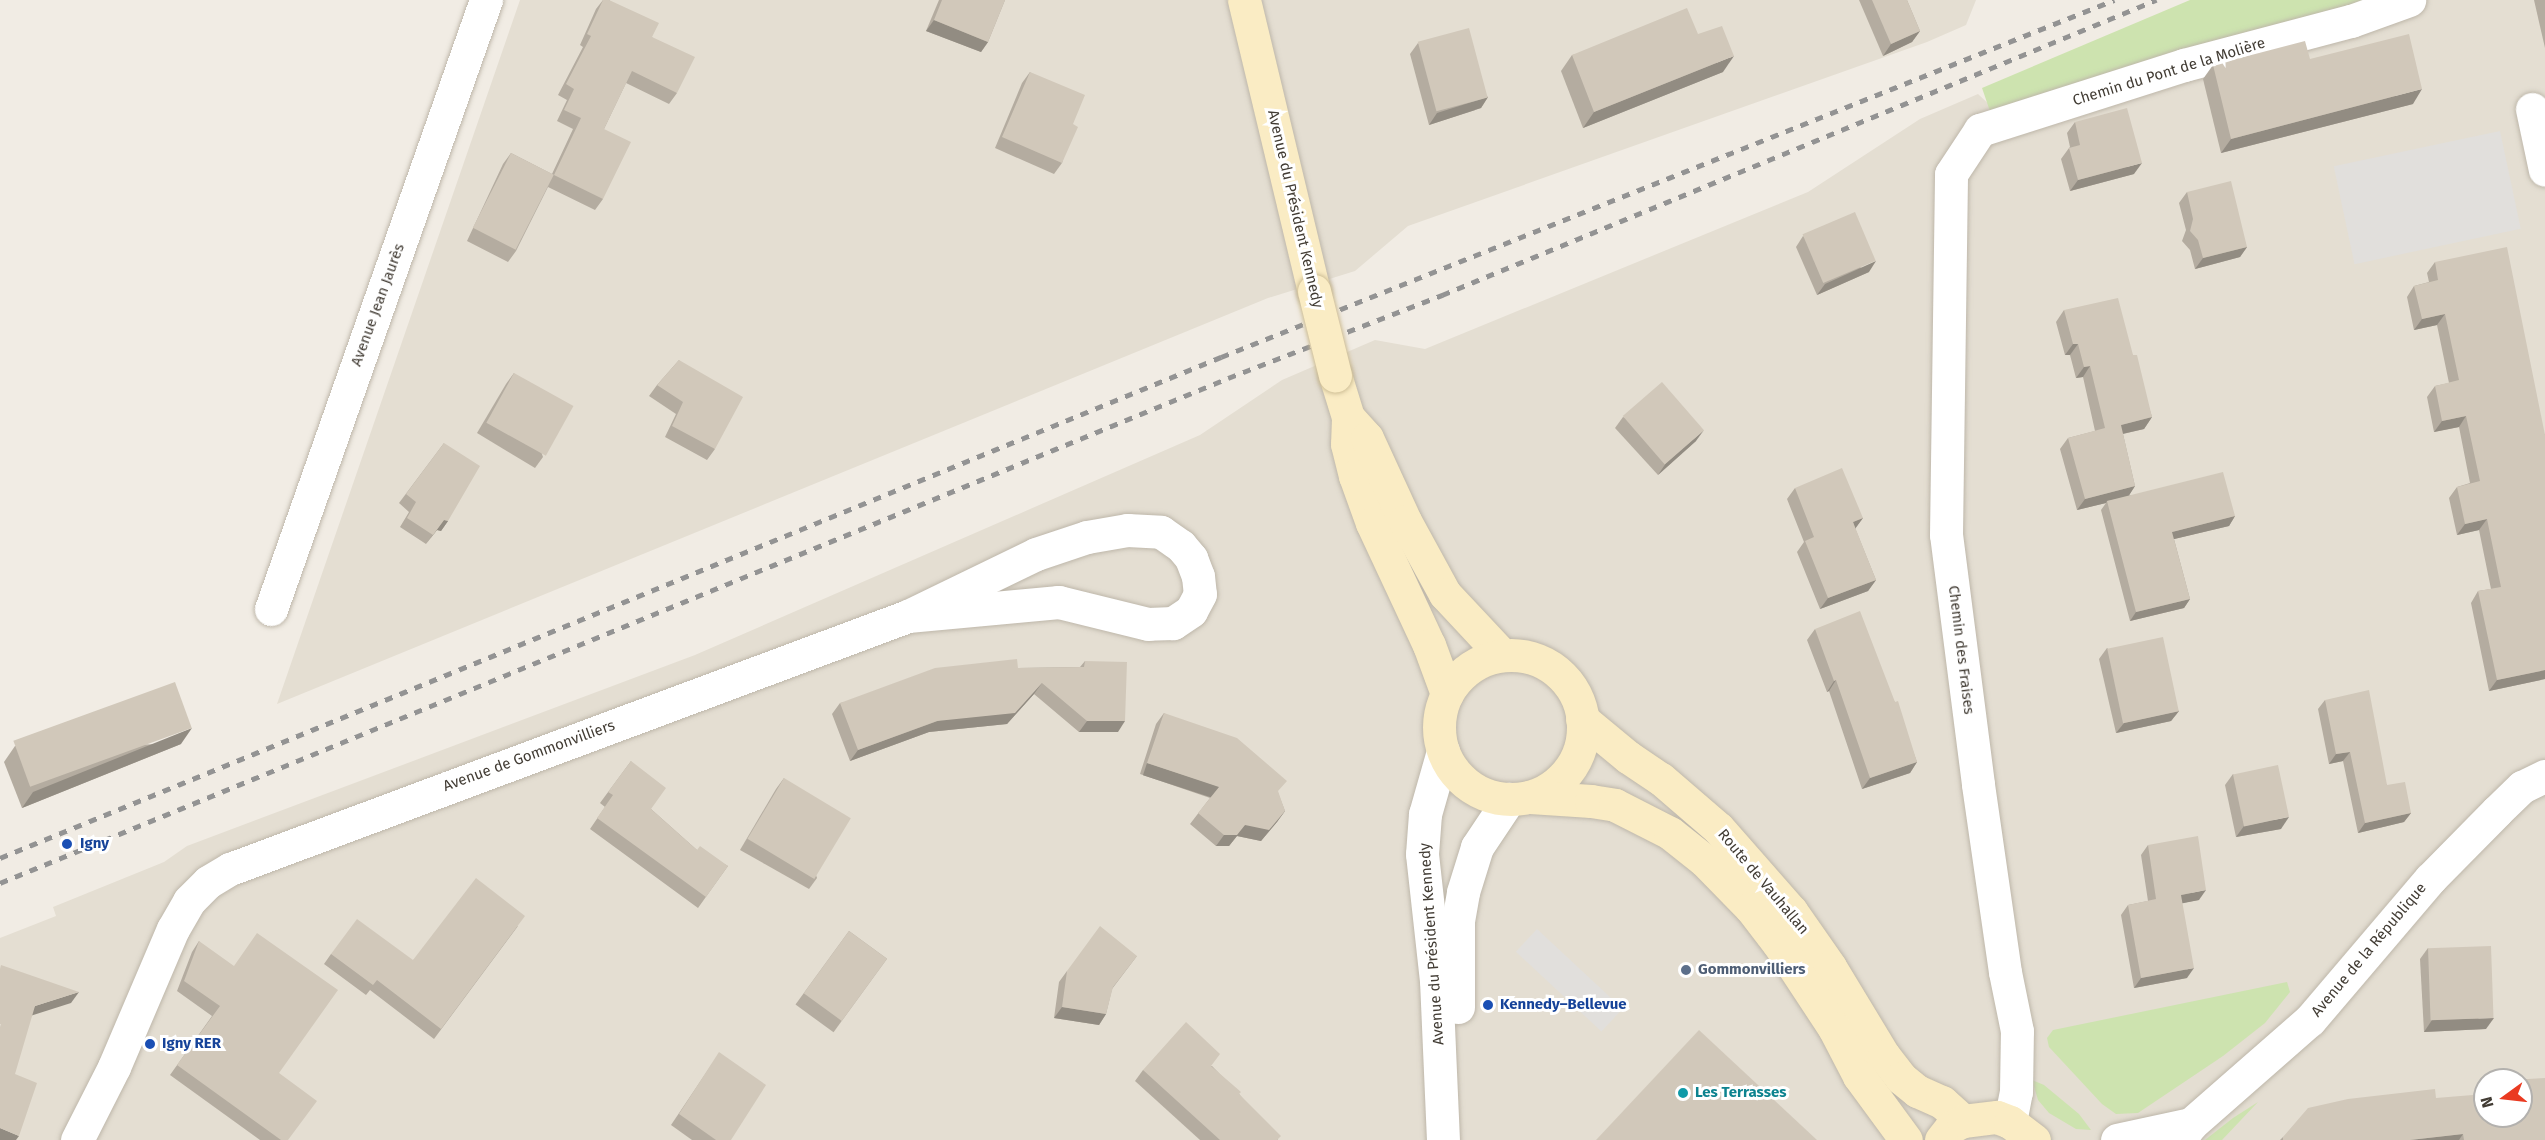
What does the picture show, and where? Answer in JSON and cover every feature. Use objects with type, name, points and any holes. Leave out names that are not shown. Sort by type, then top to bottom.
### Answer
[{"type":"main road","name":"Avenue du Président Kennedy","points":[[1244,0],[1314,291],[1348,417],[1347,444],[1358,485],[1372,523],[1428,645],[1447,694]]},
{"type":"main road","name":"Avenue du Président Kennedy","points":[[1348,417],[1367,438],[1405,521],[1445,594],[1502,655]]},
{"type":"main road","points":[[1502,655],[1528,657],[1553,667],[1571,686],[1582,719],[1583,737],[1574,764],[1556,784],[1520,798],[1481,793],[1463,780],[1443,751],[1438,735],[1447,694],[1460,675],[1480,662],[1502,655]]},
{"type":"main road","name":"Route de Vauhallan","points":[[1582,719],[1628,757],[1661,778],[1718,828],[1791,911],[1830,967],[1884,1056],[1901,1078],[1917,1091],[1942,1102],[1952,1130],[1997,1117],[2022,1131]]},
{"type":"main road","name":"Route de Vauhallan","points":[[1520,798],[1615,805],[1670,832],[1704,860],[1750,908],[1778,943],[1834,1028],[1859,1076],[1906,1140]]},
{"type":"street","name":"Avenue Jean Jaurès","points":[[271,609],[486,0]]},
{"type":"street","name":"Chemin du Pont de la Molière","points":[[1951,174],[1980,130],[2184,65],[2351,21],[2409,0]]},
{"type":"street","points":[[2532,109],[2545,170]]},
{"type":"street","name":"Chemin des Fraises","points":[[1951,174],[1946,535],[1988,854],[2005,972],[2017,1031],[2016,1092],[2022,1131]]},
{"type":"street","name":"Avenue de Gommonvilliers","points":[[77,1140],[114,1067],[172,928],[189,901],[208,882],[256,858],[908,616],[1036,554],[1087,537],[1127,530],[1161,532],[1181,546],[1191,558],[1198,576],[1200,594],[1191,611],[1173,623],[1148,624],[1059,603],[908,616]]},
{"type":"street","name":"Avenue du Président Kennedy","points":[[1443,751],[1425,814],[1422,854],[1436,980],[1443,1140]]},
{"type":"street","name":"Avenue de la République","points":[[2117,1140],[2185,1132],[2310,1020],[2430,879],[2522,787],[2545,776]]},
{"type":"street","name":"Avenue du Président Kennedy","points":[[1457,1140],[1462,1126],[1458,921],[1462,891],[1477,847],[1520,798]]},
{"type":"shaded area","points":[[520,0],[1976,0],[1966,25],[1927,42],[1408,226],[1355,271],[1268,298],[277,704]]},
{"type":"shaded area","points":[[2273,0],[2545,0],[2545,1140],[0,1140],[0,938],[56,916],[53,907],[164,862],[187,846],[695,655],[1200,435],[1282,380],[1375,340],[1425,349],[1808,192],[1920,119],[1978,94],[1994,109]]},
{"type":"shaded area","points":[[2500,131],[2521,229],[2355,264],[2334,166]]},
{"type":"shaded area","points":[[1537,929],[1623,1009],[1601,1031],[1516,952]]},
{"type":"green space","points":[[2190,0],[2376,0],[1993,120],[1982,88]]},
{"type":"green space","points":[[2287,982],[2290,992],[2265,1023],[2223,1056],[2138,1113],[2116,1114],[2102,1104],[2049,1047],[2047,1038],[2053,1030]]},
{"type":"green space","points":[[2032,1080],[2044,1085],[2079,1114],[2091,1130],[2076,1129],[2049,1113],[2038,1100]]},
{"type":"green space","points":[[2258,1102],[2222,1140],[2205,1140],[2233,1118]]},
{"type":"building","points":[[603,0],[609,0],[659,23],[652,37],[695,57],[677,93],[632,71],[604,129],[631,142],[603,199],[554,175],[581,118],[564,110],[574,89],[566,84],[591,36],[587,34]]},
{"type":"building","points":[[942,0],[1005,0],[988,42],[934,20]]},
{"type":"building","points":[[1872,0],[1907,0],[1920,31],[1891,44]]},
{"type":"building","points":[[1687,8],[1698,34],[1722,26],[1734,56],[1594,112],[1572,55]]},
{"type":"building","points":[[1469,28],[1488,98],[1436,111],[1418,42]]},
{"type":"building","points":[[2409,34],[2422,89],[2231,139],[2213,65],[2305,41],[2310,59]]},
{"type":"building","points":[[1030,72],[1085,95],[1073,124],[1078,127],[1062,163],[1002,137]]},
{"type":"building","points":[[2127,108],[2142,163],[2078,180],[2069,148],[2080,145],[2075,122]]},
{"type":"building","points":[[511,153],[554,175],[516,250],[473,228]]},
{"type":"building","points":[[2231,181],[2247,247],[2203,258],[2198,240],[2190,231],[2193,219],[2187,192]]},
{"type":"building","points":[[1855,212],[1876,261],[1823,283],[1803,234]]},
{"type":"building","points":[[2507,247],[2545,435],[2545,670],[2497,680],[2478,591],[2501,587],[2487,519],[2465,524],[2457,487],[2480,481],[2466,416],[2442,421],[2435,386],[2459,380],[2445,314],[2422,319],[2414,286],[2438,280],[2435,262]]},
{"type":"building","points":[[2118,298],[2133,355],[2137,355],[2152,417],[2121,425],[2135,486],[2085,499],[2068,438],[2105,428],[2090,366],[2084,367],[2078,344],[2073,344],[2064,310]]},
{"type":"building","points":[[679,360],[743,397],[715,449],[672,426],[683,402],[657,385]]},
{"type":"building","points":[[514,373],[573,406],[546,456],[486,423]]},
{"type":"building","points":[[1662,382],[1704,430],[1665,464],[1623,416]]},
{"type":"building","points":[[444,443],[480,466],[448,521],[444,520],[433,535],[407,518],[416,502],[406,494]]},
{"type":"building","points":[[1842,468],[1863,518],[1853,522],[1876,580],[1828,598],[1805,541],[1814,537],[1795,488]]},
{"type":"building","points":[[2223,472],[2235,516],[2172,532],[2190,599],[2136,612],[2107,501]]},
{"type":"building","points":[[1860,611],[1895,702],[1898,701],[1917,762],[1870,778],[1836,680],[1834,681],[1815,629]]},
{"type":"building","points":[[2163,637],[2179,711],[2123,723],[2107,649]]},
{"type":"building","points":[[1017,659],[1018,668],[1084,667],[1085,661],[1127,662],[1125,721],[1087,721],[1042,683],[1015,713],[937,721],[858,750],[840,703],[935,668]]},
{"type":"building","points":[[175,682],[192,728],[30,787],[13,741]]},
{"type":"building","points":[[2369,690],[2387,785],[2405,782],[2411,813],[2365,823],[2350,752],[2336,754],[2325,700]]},
{"type":"building","points":[[1164,713],[1237,738],[1287,781],[1278,791],[1285,811],[1269,830],[1245,825],[1237,835],[1224,835],[1198,813],[1219,787],[1147,763]]},
{"type":"building","points":[[631,761],[666,788],[651,809],[697,850],[700,846],[728,866],[706,897],[597,818],[613,795],[608,792]]},
{"type":"building","points":[[2278,765],[2289,817],[2244,826],[2233,775]]},
{"type":"building","points":[[784,778],[851,818],[814,879],[747,839]]},
{"type":"building","points":[[2198,836],[2206,890],[2181,895],[2194,968],[2141,978],[2128,905],[2156,899],[2148,845]]},
{"type":"building","points":[[476,878],[525,916],[441,1029],[377,980],[373,985],[331,954],[357,919],[413,960]]},
{"type":"building","points":[[1100,926],[1137,956],[1113,987],[1106,1014],[1062,1007],[1067,971]]},
{"type":"building","points":[[849,931],[887,959],[842,1021],[804,993]]},
{"type":"building","points":[[257,933],[338,990],[279,1073],[317,1101],[288,1140],[281,1140],[177,1065],[220,1006],[184,981],[199,941],[234,966]]},
{"type":"building","points":[[2491,946],[2494,1018],[2431,1020],[2428,948]]},
{"type":"building","points":[[1,965],[79,992],[35,1006],[15,1074],[37,1083],[19,1136],[0,1128]]},
{"type":"building","points":[[1186,1022],[1220,1054],[1211,1066],[1241,1092],[1239,1094],[1281,1136],[1277,1140],[1220,1140],[1143,1070]]},
{"type":"building","points":[[1699,1030],[1817,1140],[1596,1140]]},
{"type":"building","points":[[719,1052],[766,1085],[731,1140],[716,1140],[679,1114]]},
{"type":"building","points":[[2545,1078],[2545,1140],[2464,1140],[2463,1134],[2410,1140],[2283,1140],[2283,1137],[2308,1108],[2348,1099],[2435,1089],[2436,1098],[2473,1095],[2473,1128],[2533,1128],[2533,1079]]},
{"type":"railway","points":[[0,858],[1221,357],[2114,0]]},
{"type":"railway","points":[[0,883],[1228,378],[1442,295],[2156,0]]},
{"type":"place","name":"Igny","points":[[67,844]]},
{"type":"place","name":"Gommonvilliers","points":[[1686,970]]},
{"type":"place","name":"Kennedy–Bellevue","points":[[1488,1005]]},
{"type":"place","name":"Igny RER","points":[[150,1044]]},
{"type":"place","name":"Les Terrasses","points":[[1683,1093]]}]
